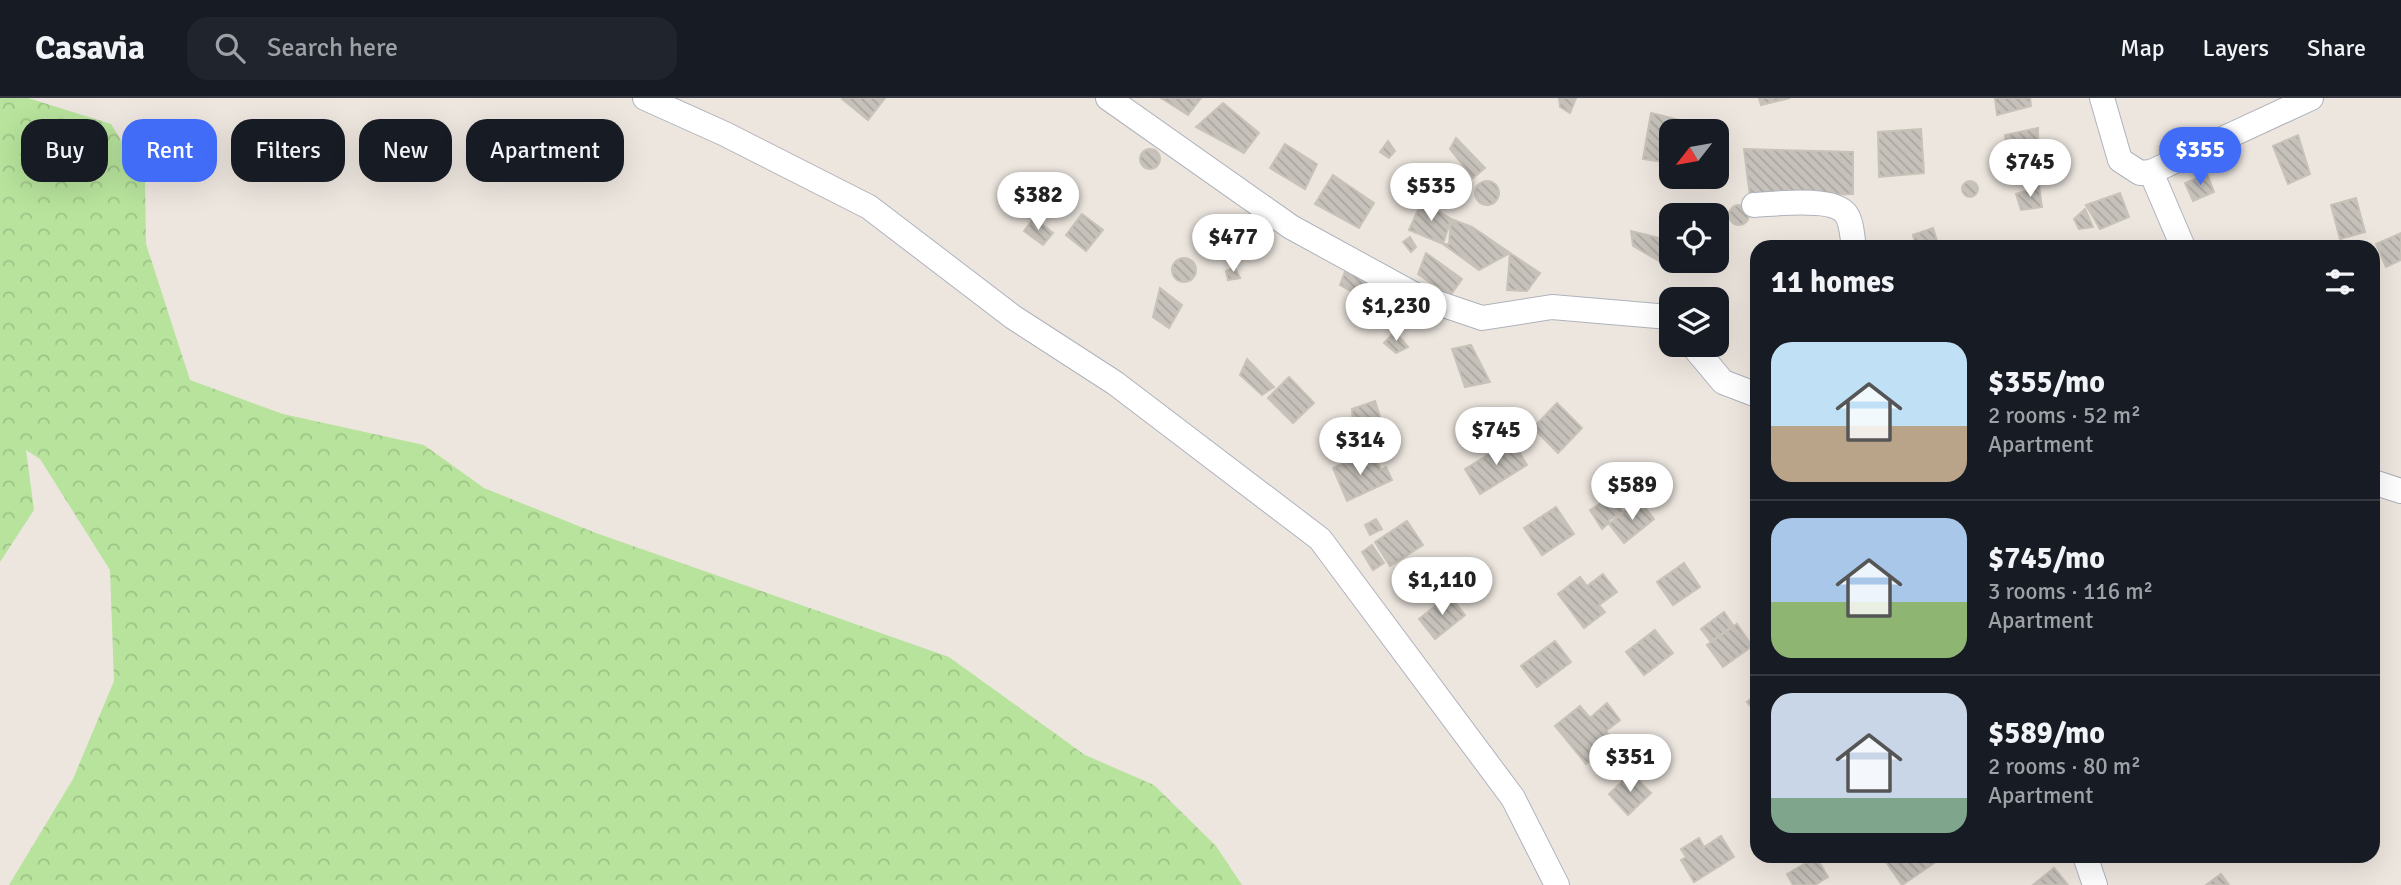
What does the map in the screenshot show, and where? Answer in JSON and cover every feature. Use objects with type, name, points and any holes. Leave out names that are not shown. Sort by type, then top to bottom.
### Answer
[{"type":"street","points":[[645,98],[725,134],[869,207],[1013,317],[1115,383],[1320,539],[1513,799],[1558,885]]},
{"type":"street","points":[[1108,98],[1291,227],[1417,296],[1482,318],[1552,307],[1659,316]]},
{"type":"street","points":[[2102,98],[2120,160],[2140,173],[2151,172],[2311,98]]},
{"type":"street","points":[[2151,172],[2179,240]]},
{"type":"street","points":[[1754,205],[1820,203],[1837,207],[1846,212],[1849,218],[1853,240]]},
{"type":"street","points":[[1702,357],[1723,382],[1750,392]]},
{"type":"street","points":[[2380,484],[2401,491]]},
{"type":"street","points":[[2087,863],[2095,885]]},
{"type":"green space","points":[[0,98],[28,98],[95,119],[21,119],[21,182],[108,182],[108,123],[122,142],[122,182],[145,182],[146,244],[190,380],[283,414],[424,445],[484,488],[596,533],[949,657],[1085,755],[1154,785],[1216,846],[1242,885],[9,885],[73,779],[114,681],[110,570],[40,459],[26,450],[34,510],[0,562]]},
{"type":"building","points":[[843,98],[885,98],[868,120]]},
{"type":"building","points":[[1161,98],[1201,98],[1188,115]]},
{"type":"building","points":[[1559,98],[1576,98],[1570,113],[1560,107]]},
{"type":"building","points":[[1759,98],[1790,98],[1761,105]]},
{"type":"building","points":[[1995,98],[2030,98],[2031,106],[1997,115]]},
{"type":"building","points":[[1223,103],[1259,133],[1244,153],[1196,127]]},
{"type":"building","points":[[1651,113],[1675,119],[1659,119],[1659,161],[1643,159]]},
{"type":"building","points":[[2038,128],[2038,147],[2028,148],[2031,164],[2008,167],[2005,135]]},
{"type":"building","points":[[1921,129],[1924,173],[1879,177],[1878,132]]},
{"type":"building","points":[[2298,135],[2310,174],[2288,184],[2273,146]]},
{"type":"building","points":[[1456,138],[1485,168],[1473,178],[1450,149]]},
{"type":"building","points":[[1388,141],[1395,151],[1389,158],[1380,152]]},
{"type":"building","points":[[1285,144],[1317,164],[1305,189],[1270,168]]},
{"type":"building","points":[[1150,149],[1157,152],[1160,159],[1157,166],[1150,169],[1143,166],[1140,159],[1143,152]]},
{"type":"building","points":[[1744,149],[1853,152],[1853,194],[1750,197]]},
{"type":"building","points":[[2207,174],[2214,192],[2193,201],[2185,183]]},
{"type":"building","points":[[1333,175],[1374,203],[1359,228],[1315,204]]},
{"type":"building","points":[[1487,181],[1495,185],[1499,193],[1495,201],[1487,205],[1479,201],[1475,193],[1479,185]]},
{"type":"building","points":[[1967,181],[1973,181],[1978,189],[1976,195],[1967,197],[1962,192],[1962,186]]},
{"type":"building","points":[[2039,187],[2042,207],[2021,210],[2016,194]]},
{"type":"building","points":[[2120,193],[2129,217],[2100,229],[2086,205]]},
{"type":"building","points":[[2356,198],[2365,232],[2340,239],[2331,205]]},
{"type":"building","points":[[1422,201],[1451,219],[1443,244],[1409,230]]},
{"type":"building","points":[[1735,206],[1743,206],[1748,211],[1748,219],[1743,224],[1735,224],[1730,219],[1730,211]]},
{"type":"building","points":[[2085,209],[2093,227],[2079,229],[2074,219]]},
{"type":"building","points":[[1082,214],[1103,230],[1086,251],[1066,235]]},
{"type":"building","points":[[1034,218],[1053,233],[1043,245],[1024,231]]},
{"type":"building","points":[[1451,219],[1472,227],[1510,253],[1479,270],[1443,244],[1449,244]]},
{"type":"building","points":[[1933,228],[1937,240],[1914,240],[1913,235]]},
{"type":"building","points":[[1631,231],[1659,238],[1659,261],[1633,246]]},
{"type":"building","points":[[2401,233],[2401,260],[2386,267],[2380,253],[2380,242]]},
{"type":"building","points":[[1410,237],[1416,247],[1411,252],[1403,242]]},
{"type":"building","points":[[1426,253],[1462,279],[1450,296],[1418,274]]},
{"type":"building","points":[[1510,253],[1540,273],[1527,291],[1507,290]]},
{"type":"building","points":[[1184,258],[1195,265],[1196,270],[1189,281],[1184,282],[1173,275],[1172,270],[1179,259]]},
{"type":"building","points":[[1348,264],[1377,287],[1364,298],[1340,285]]},
{"type":"building","points":[[1235,267],[1240,278],[1228,280],[1226,271]]},
{"type":"building","points":[[1160,288],[1182,305],[1169,328],[1153,317]]},
{"type":"building","points":[[1395,332],[1408,347],[1396,353],[1384,343]]},
{"type":"building","points":[[1471,345],[1490,382],[1465,387],[1452,349]]},
{"type":"building","points":[[1247,359],[1274,387],[1262,395],[1240,375]]},
{"type":"building","points":[[1289,377],[1314,403],[1293,423],[1268,398]]},
{"type":"building","points":[[1375,401],[1386,435],[1363,436],[1353,425],[1352,409]]},
{"type":"building","points":[[1557,403],[1582,428],[1558,453],[1533,428]]},
{"type":"building","points":[[1512,440],[1527,465],[1480,494],[1465,469]]},
{"type":"building","points":[[1360,455],[1364,464],[1376,459],[1381,470],[1386,467],[1392,480],[1347,501],[1333,468]]},
{"type":"building","points":[[1606,500],[1609,506],[1616,501],[1623,512],[1609,520],[1602,529],[1590,510]]},
{"type":"building","points":[[1639,500],[1654,519],[1624,543],[1609,524]]},
{"type":"building","points":[[1556,507],[1574,534],[1542,555],[1524,528]]},
{"type":"building","points":[[1376,519],[1382,529],[1370,535],[1365,525]]},
{"type":"building","points":[[1407,521],[1423,545],[1390,566],[1375,542]]},
{"type":"building","points":[[1372,545],[1384,563],[1373,570],[1362,552]]},
{"type":"building","points":[[1684,563],[1700,587],[1673,605],[1657,582]]},
{"type":"building","points":[[1463,572],[1474,592],[1461,598],[1452,582]]},
{"type":"building","points":[[1603,574],[1617,592],[1599,605],[1605,612],[1584,628],[1558,594],[1580,577],[1587,586]]},
{"type":"building","points":[[1449,595],[1465,615],[1435,639],[1419,619]]},
{"type":"building","points":[[1724,612],[1733,625],[1711,642],[1701,629]]},
{"type":"building","points":[[1737,624],[1750,643],[1750,647],[1723,667],[1707,645]]},
{"type":"building","points":[[1655,630],[1673,653],[1644,675],[1626,652]]},
{"type":"building","points":[[1555,641],[1571,662],[1537,687],[1521,666]]},
{"type":"building","points":[[1607,703],[1620,720],[1606,731],[1614,742],[1586,764],[1555,726],[1580,706],[1590,718]]},
{"type":"building","points":[[1631,773],[1651,793],[1628,815],[1609,794]]},
{"type":"building","points":[[1721,836],[1734,857],[1694,882],[1681,860],[1686,857],[1681,849],[1699,838],[1704,847]]},
{"type":"building","points":[[1806,863],[1820,863],[1828,877],[1815,885],[1793,885],[1787,874]]},
{"type":"building","points":[[1887,863],[1934,863],[1902,885]]},
{"type":"building","points":[[2054,868],[2068,885],[2033,885]]},
{"type":"building","points":[[2221,874],[2229,885],[2206,885]]}]
